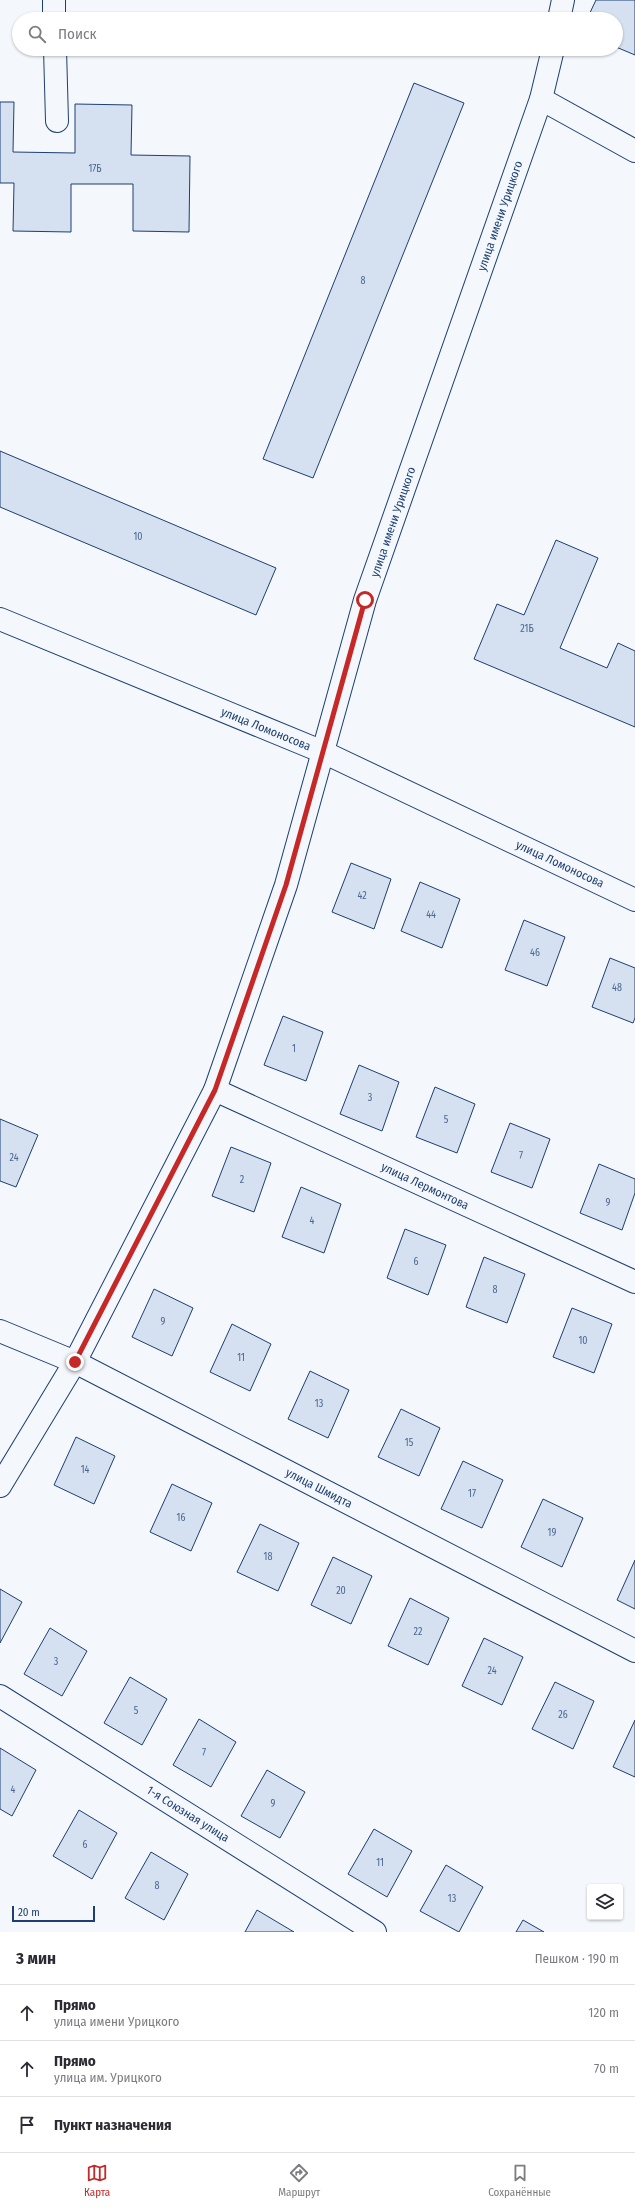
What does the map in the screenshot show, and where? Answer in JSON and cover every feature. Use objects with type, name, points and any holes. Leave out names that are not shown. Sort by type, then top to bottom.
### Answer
[{"type":"street","points":[[54,0],[54,12]]},
{"type":"street","points":[[560,12],[563,0]]},
{"type":"street","points":[[55,56],[56,121]]},
{"type":"street","name":"улица имени Урицкого","points":[[0,1486],[75,1362],[215,1090],[286,885],[365,600],[541,99],[551,56]]},
{"type":"street","points":[[541,99],[635,151]]},
{"type":"street","name":"улица Ломоносова","points":[[0,619],[322,752],[635,900]]},
{"type":"street","name":"улица Лермонтова","points":[[215,1090],[635,1282]]},
{"type":"street","name":"улица Шмидта","points":[[0,1331],[75,1362],[635,1651]]},
{"type":"street","name":"1-я Союзная улица","points":[[0,1696],[376,1932]]},
{"type":"building","points":[[596,0],[635,0],[635,55],[623,50],[623,12],[590,12]]},
{"type":"building","points":[[414,83],[464,103],[313,478],[263,459]]},
{"type":"building","points":[[0,102],[14,102],[13,152],[75,153],[75,104],[132,105],[131,155],[190,156],[189,232],[133,231],[133,184],[71,184],[71,232],[13,231],[14,183],[0,183]]},
{"type":"building","points":[[0,451],[276,568],[256,615],[0,507]]},
{"type":"building","points":[[556,540],[598,558],[560,648],[607,668],[618,643],[635,651],[635,727],[474,659],[497,604],[524,615]]},
{"type":"building","points":[[351,863],[391,879],[374,929],[332,912]]},
{"type":"building","points":[[420,882],[460,899],[442,948],[401,931]]},
{"type":"building","points":[[524,920],[565,937],[547,986],[505,970]]},
{"type":"building","points":[[610,958],[635,968],[635,1018],[633,1023],[592,1007]]},
{"type":"building","points":[[283,1016],[323,1032],[306,1081],[264,1065]]},
{"type":"building","points":[[359,1065],[399,1082],[382,1131],[340,1114]]},
{"type":"building","points":[[435,1087],[475,1104],[457,1153],[416,1137]]},
{"type":"building","points":[[0,1119],[38,1135],[16,1187],[0,1181]]},
{"type":"building","points":[[510,1123],[550,1139],[532,1188],[491,1172]]},
{"type":"building","points":[[231,1147],[271,1163],[254,1212],[212,1196]]},
{"type":"building","points":[[599,1164],[635,1179],[635,1193],[622,1230],[580,1213]]},
{"type":"building","points":[[301,1187],[341,1204],[324,1253],[282,1237]]},
{"type":"building","points":[[405,1229],[446,1245],[428,1295],[387,1278]]},
{"type":"building","points":[[484,1257],[525,1274],[507,1323],[466,1307]]},
{"type":"building","points":[[154,1289],[193,1308],[172,1356],[132,1337]]},
{"type":"building","points":[[572,1308],[612,1324],[594,1373],[553,1357]]},
{"type":"building","points":[[232,1324],[271,1344],[250,1391],[210,1372]]},
{"type":"building","points":[[310,1371],[349,1390],[328,1438],[288,1419]]},
{"type":"building","points":[[401,1409],[440,1428],[419,1476],[378,1457]]},
{"type":"building","points":[[76,1437],[115,1456],[94,1504],[54,1485]]},
{"type":"building","points":[[463,1461],[503,1480],[482,1528],[441,1509]]},
{"type":"building","points":[[172,1484],[212,1503],[191,1551],[150,1532]]},
{"type":"building","points":[[543,1499],[583,1518],[562,1567],[521,1547]]},
{"type":"building","points":[[260,1524],[299,1543],[278,1591],[237,1572]]},
{"type":"building","points":[[333,1557],[372,1576],[351,1624],[311,1605]]},
{"type":"building","points":[[635,1560],[635,1609],[617,1600]]},
{"type":"building","points":[[0,1589],[22,1602],[0,1643]]},
{"type":"building","points":[[410,1598],[449,1618],[428,1665],[388,1646]]},
{"type":"building","points":[[50,1628],[87,1651],[62,1696],[24,1674]]},
{"type":"building","points":[[484,1638],[523,1657],[502,1705],[462,1686]]},
{"type":"building","points":[[130,1677],[167,1699],[142,1745],[104,1723]]},
{"type":"building","points":[[555,1682],[594,1701],[573,1749],[532,1729]]},
{"type":"building","points":[[199,1719],[236,1742],[211,1787],[173,1765]]},
{"type":"building","points":[[635,1720],[635,1777],[613,1767]]},
{"type":"building","points":[[0,1748],[36,1770],[12,1816],[0,1809]]},
{"type":"building","points":[[267,1770],[305,1792],[280,1838],[241,1816]]},
{"type":"building","points":[[79,1810],[117,1833],[92,1879],[53,1856]]},
{"type":"building","points":[[374,1829],[412,1851],[387,1897],[348,1874]]},
{"type":"building","points":[[151,1852],[188,1874],[164,1920],[125,1898]]},
{"type":"building","points":[[446,1865],[483,1887],[459,1932],[420,1911]]},
{"type":"building","points":[[257,1910],[294,1932],[245,1932]]},
{"type":"building","points":[[523,1920],[544,1932],[516,1932]]},
{"type":"route","points":[[75,1362],[215,1090],[286,885],[365,600]]}]
